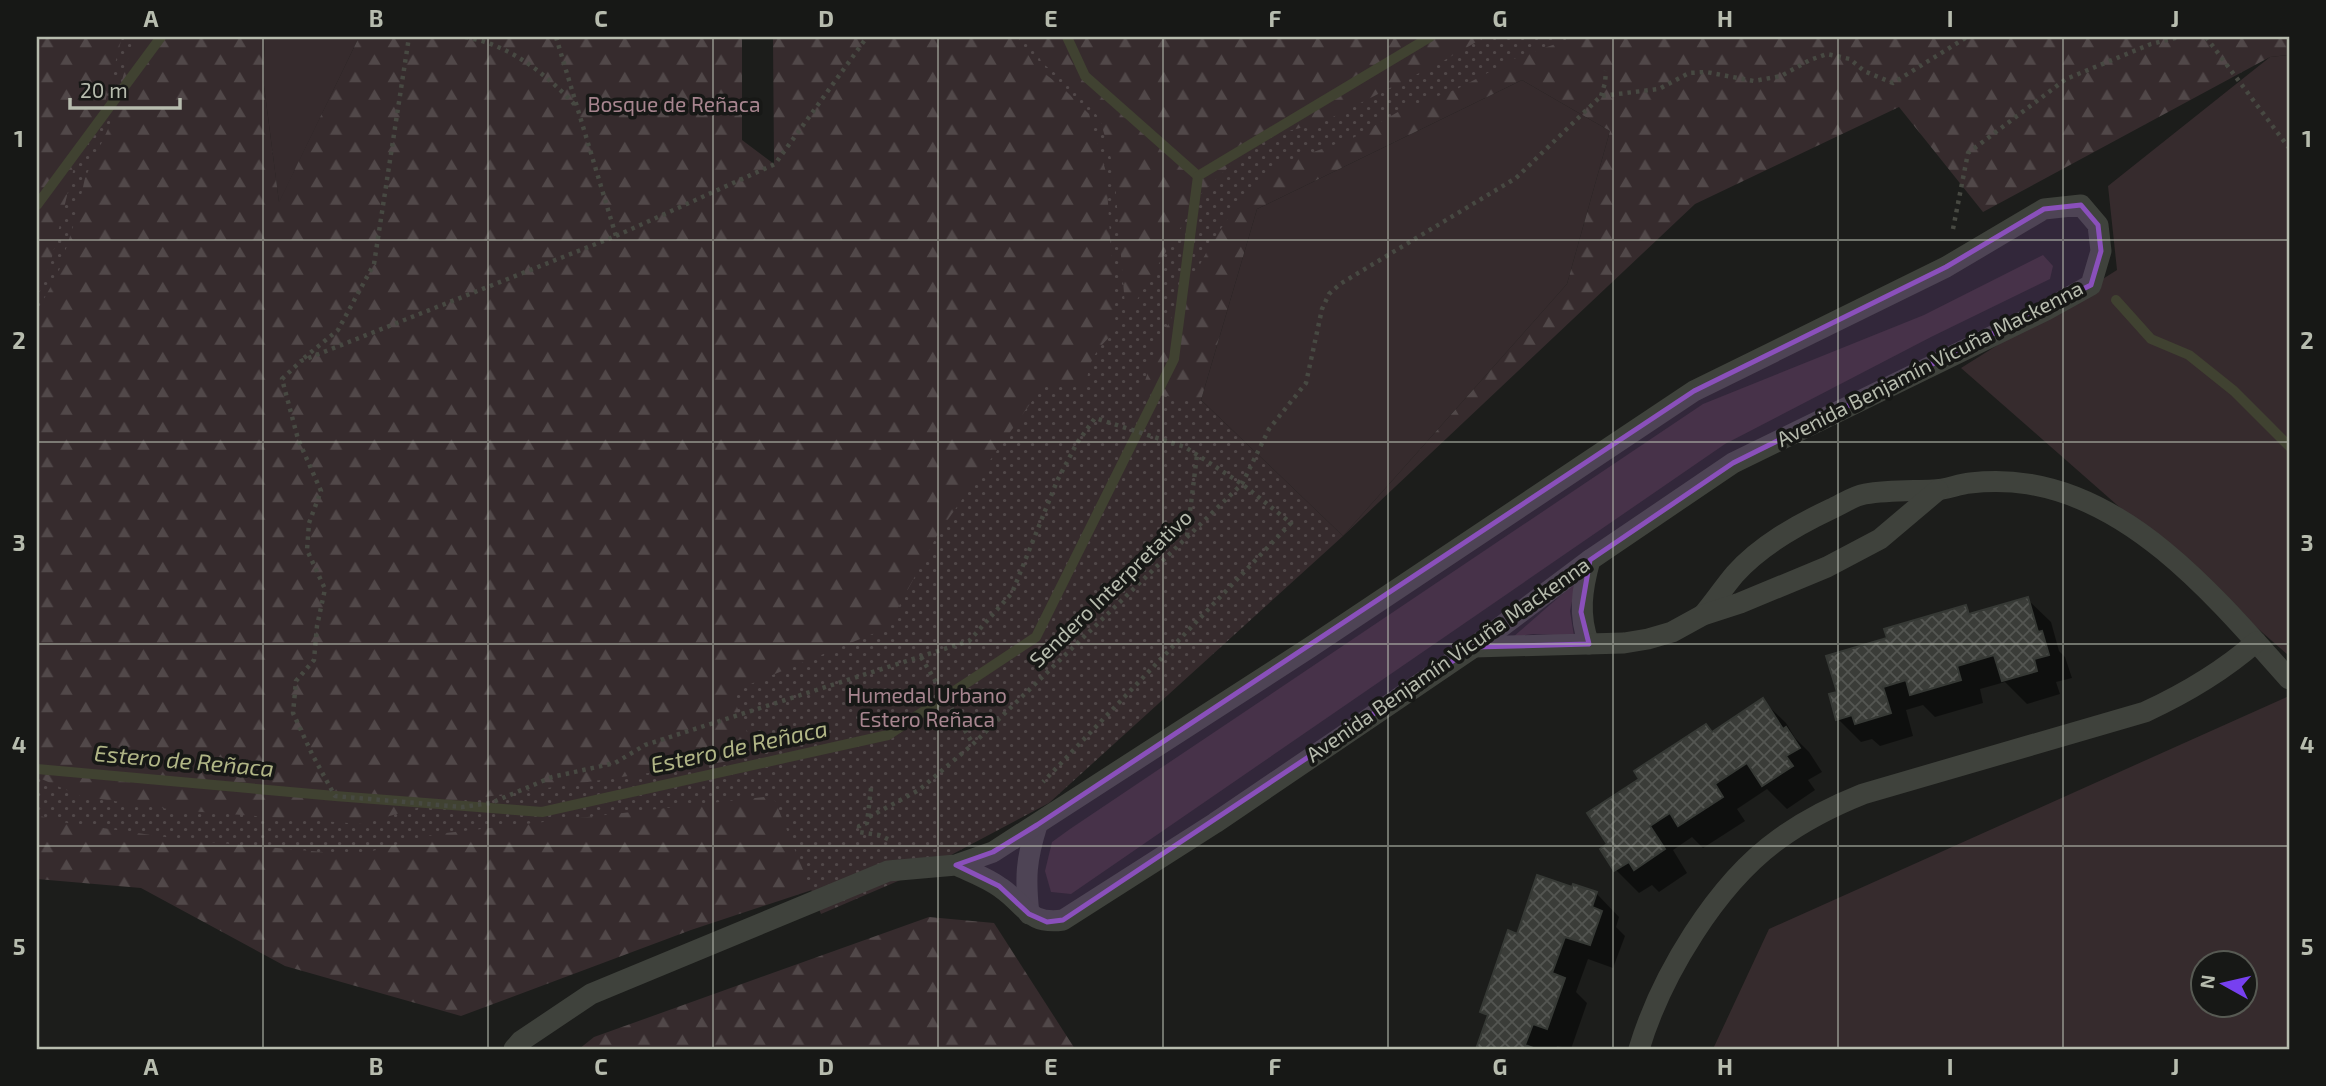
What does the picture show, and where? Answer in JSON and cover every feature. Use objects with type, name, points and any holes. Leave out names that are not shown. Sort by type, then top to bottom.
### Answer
[{"type":"street","name":"Avenida Benjamín Vicuña Mackenna","points":[[514,1049],[521,1041],[591,994],[749,927],[888,871],[956,864],[993,852],[1694,391],[1945,267],[2044,209],[2081,205],[2098,225],[2101,250],[2091,285],[2046,310],[1733,463],[1590,560],[1474,647],[1215,823],[1063,920],[1047,922],[1029,914]]},
{"type":"street","points":[[1703,615],[1735,574],[1754,556],[1801,523],[1861,494],[1893,490],[1938,490],[1969,483],[1998,481],[2055,489],[2082,499],[2130,524],[2207,590],[2289,679]]},
{"type":"street","points":[[1474,647],[1589,644],[1648,639],[1672,632],[1703,615],[1740,603],[1827,567],[1870,544],[1908,517],[1938,490]]},
{"type":"street","points":[[1589,644],[1581,612],[1582,588],[1590,560]]},
{"type":"street","points":[[1639,1049],[1664,986],[1689,942],[1734,880],[1752,861],[1786,834],[1833,806],[1863,794],[2145,712],[2213,677],[2256,642]]},
{"type":"street","points":[[1029,914],[1025,882],[1028,853],[1037,825]]},
{"type":"street","points":[[956,864],[999,886],[1029,914]]},
{"type":"path","points":[[409,37],[374,264],[338,330],[282,379],[298,439],[321,491],[309,523],[307,550],[325,589],[317,626],[314,660],[296,681],[293,713],[335,796],[462,807],[491,803],[552,777],[615,763],[645,745],[969,641],[1012,593],[1057,481],[1077,443],[1095,418],[1185,447],[1242,484],[1291,523],[1036,790]]},
{"type":"path","points":[[465,37],[482,40],[512,53],[538,70],[577,107]]},
{"type":"path","points":[[556,37],[616,236]]},
{"type":"path","points":[[301,361],[616,236],[775,164],[867,37]]},
{"type":"path","points":[[1606,71],[1601,96],[1659,89],[1689,73],[1715,73],[1754,81],[1781,76],[1827,54],[1850,59],[1864,71],[1893,83],[1966,37]]},
{"type":"path","points":[[1945,267],[1968,153],[2066,79],[2151,44],[2179,37]]},
{"type":"path","points":[[2206,37],[2289,148]]},
{"type":"path","name":"Sendero Interpretativo","points":[[869,817],[919,790],[973,744],[1242,484],[1269,429],[1307,383],[1315,332],[1329,294],[1340,284],[1516,178],[1601,96]]},
{"type":"path","points":[[1187,537],[1197,454]]},
{"type":"path","points":[[921,657],[973,744]]},
{"type":"path","points":[[871,788],[869,817],[867,823],[859,826],[859,832],[894,841]]},
{"type":"highlighted area","points":[[2081,205],[2098,225],[2101,251],[2091,285],[1733,463],[1590,560],[1581,612],[1589,644],[1474,647],[1063,920],[1047,922],[1029,914],[999,886],[956,865],[993,852],[1037,825],[1694,391],[1946,267],[2044,209]]},
{"type":"green space","points":[[37,37],[265,37],[263,78],[279,202],[359,37],[742,37],[742,140],[774,164],[773,37],[2289,37],[2289,55],[2270,57],[1983,212],[1899,107],[1695,204],[1343,536],[1567,284],[1610,131],[1522,80],[1257,209],[1201,400],[1158,485],[954,843],[691,930],[461,1016],[285,966],[141,888],[37,879]]},
{"type":"green space","points":[[122,37],[134,37],[109,127],[85,178],[58,274],[37,311],[37,298],[51,261],[75,163],[101,118]]},
{"type":"green space","points":[[265,37],[359,37],[279,203],[263,78]]},
{"type":"green space","name":"Humedal Urbano Estero Reñaca","points":[[1018,37],[1029,37],[1042,63],[1075,88],[1100,119],[1114,169],[1126,318],[1201,194],[1257,139],[1323,122],[1485,37],[1575,37],[1516,58],[1457,89],[1403,109],[1353,138],[1274,166],[1247,191],[1213,240],[1157,345],[1141,393],[1201,400],[1343,536],[1049,803],[919,872],[821,914],[773,796],[437,834],[357,855],[186,840],[61,822],[37,815],[37,777],[80,796],[175,810],[362,824],[424,806],[757,757],[731,692],[887,628],[939,532],[1045,383],[1087,387],[1094,356],[1116,331],[1106,172],[1089,114],[1063,88],[1034,65]]},
{"type":"green space","points":[[2289,55],[2289,656],[1961,368],[2117,270],[2108,186],[2270,57]]},
{"type":"green space","points":[[1522,80],[1610,131],[1567,284],[1343,536],[1201,400],[1257,209]]},
{"type":"green space","points":[[2043,255],[2053,266],[2050,279],[1931,337],[1725,444],[1071,894],[1051,892],[1045,871],[1052,842],[1703,404],[1924,315]]},
{"type":"green space","points":[[1576,582],[1570,611],[1574,636],[1533,634],[1513,637]]},
{"type":"green space","points":[[2289,696],[2289,1049],[1713,1049],[1769,929]]},
{"type":"green space","points":[[929,917],[994,923],[1075,1049],[579,1049],[594,1037]]},
{"type":"building","points":[[2028,597],[2038,632],[2042,631],[2049,655],[2034,659],[2037,671],[2002,681],[1994,655],[1957,666],[1961,680],[1910,695],[1906,680],[1883,687],[1891,713],[1855,724],[1852,715],[1836,720],[1829,694],[1837,692],[1826,656],[1887,638],[1884,629],[1966,605],[1969,614]]},
{"type":"building","points":[[1763,698],[1783,729],[1786,727],[1800,748],[1786,756],[1793,766],[1762,786],[1747,763],[1715,784],[1723,797],[1678,826],[1670,813],[1650,826],[1665,849],[1634,870],[1629,862],[1614,871],[1600,849],[1607,844],[1587,813],[1639,779],[1634,771],[1706,724],[1712,732]]},
{"type":"building","points":[[1537,875],[1597,892],[1592,907],[1602,911],[1590,945],[1565,937],[1552,973],[1565,978],[1547,1029],[1533,1024],[1525,1045],[1536,1049],[1476,1049],[1488,1015],[1480,1012],[1508,930],[1517,934]]},
{"type":"waterway","points":[[37,205],[161,37]]},
{"type":"waterway","points":[[1067,37],[1085,76],[1198,176]]},
{"type":"waterway","name":"Estero de Reñaca","points":[[37,769],[542,812],[888,735],[1036,637],[1174,359],[1198,176],[1430,37]]},
{"type":"waterway","points":[[2116,300],[2151,339],[2189,355],[2234,391],[2289,446]]},
{"type":"park label","name":"Bosque de Reñaca","points":[[674,105]]}]
